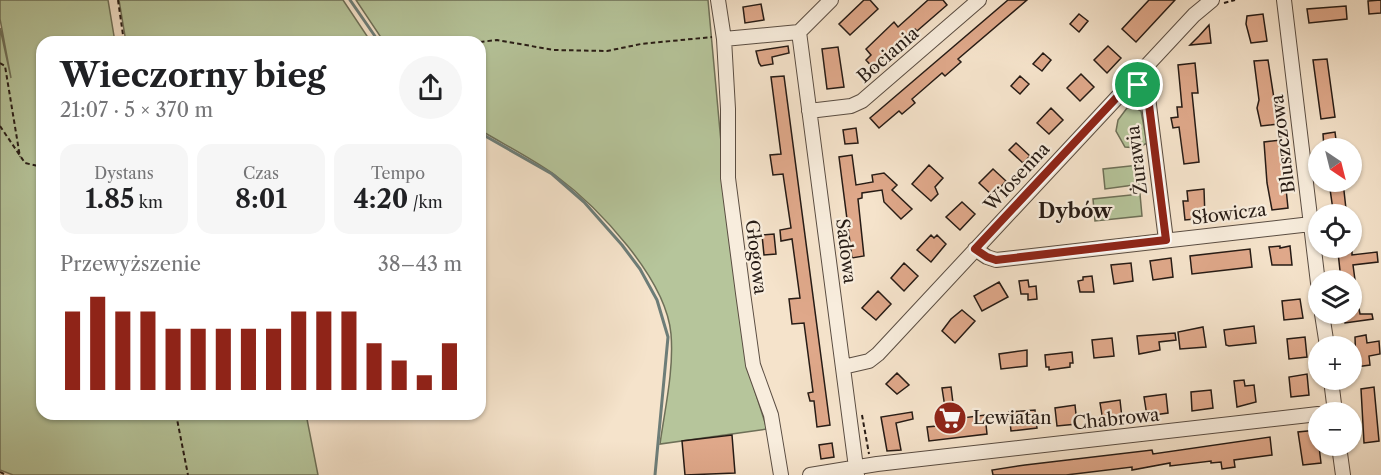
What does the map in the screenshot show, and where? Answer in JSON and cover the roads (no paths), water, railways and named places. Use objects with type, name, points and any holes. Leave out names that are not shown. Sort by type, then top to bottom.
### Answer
[{"type":"street","name":"Głogowa","points":[[718,0],[728,109],[728,178],[743,293],[753,365],[771,415],[781,475]]},
{"type":"street","points":[[723,39],[799,32],[831,0]]},
{"type":"street","name":"Bociania","points":[[809,111],[851,106],[862,101],[979,0]]},
{"type":"street","name":"Wiosenna","points":[[843,367],[869,361],[878,354],[1194,15],[1212,0]]},
{"type":"street","name":"Bluszczowa","points":[[1284,0],[1309,204]]},
{"type":"street","name":"Sadowa","points":[[799,32],[857,471]]},
{"type":"street","name":"Żurawia","points":[[1133,80],[1148,97],[1166,240]]},
{"type":"street","name":"Słowicza","points":[[975,249],[996,260],[1308,224]]},
{"type":"street","name":"Chabrowa","points":[[810,475],[857,471],[877,464],[1308,415]]},
{"type":"street","points":[[1340,456],[1343,475]]},
{"type":"waterway","points":[[350,0],[375,36]]},
{"type":"waterway","points":[[486,136],[552,174],[584,202],[640,269],[657,300],[668,337],[655,475]]},
{"type":"place","name":"Lewiatan","points":[[950,418]]},
{"type":"district","name":"Dybów","points":[[1075,211]]}]
